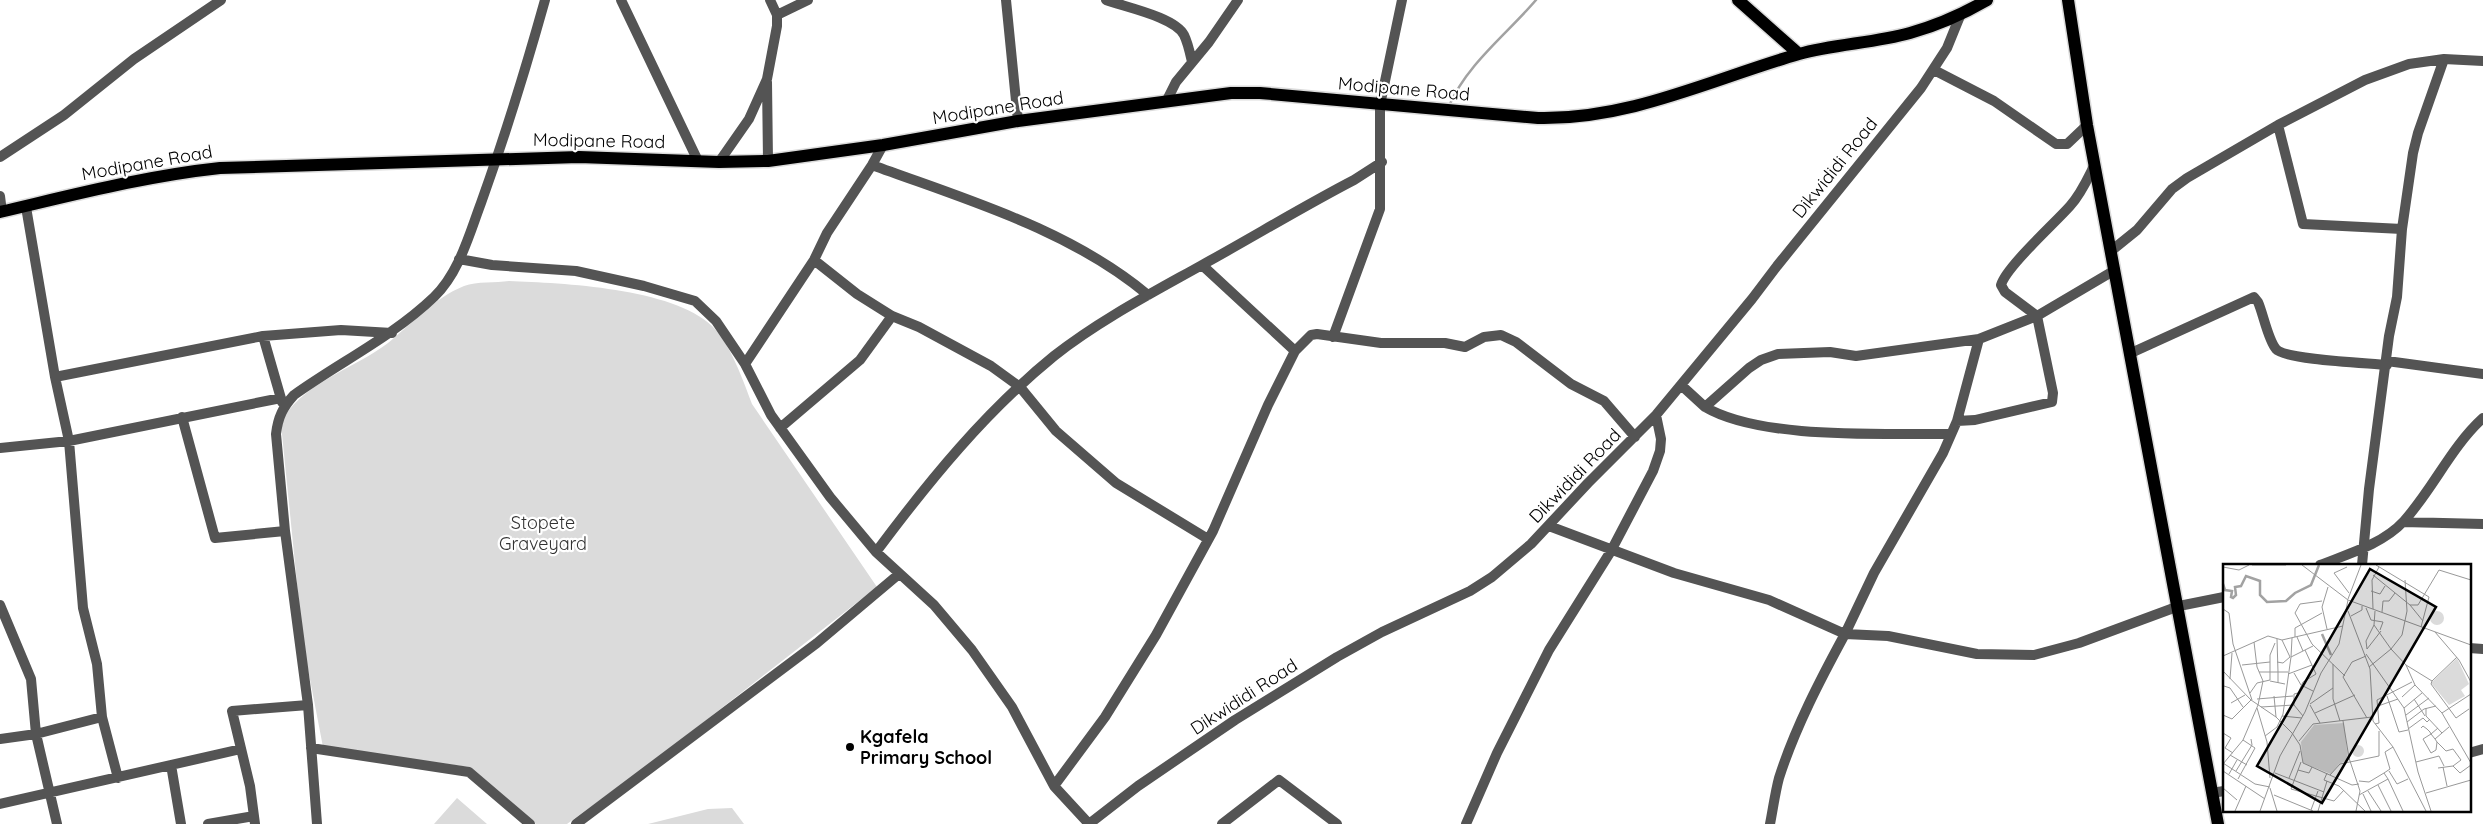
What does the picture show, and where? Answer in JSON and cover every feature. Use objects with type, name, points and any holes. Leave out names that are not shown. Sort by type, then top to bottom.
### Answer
[{"type":"main road","points":[[1738,0],[1798,54]]},
{"type":"main road","name":"Modipane Road","points":[[1,212],[78,192],[167,173],[220,168],[579,156],[719,162],[768,161],[883,145],[1018,121],[1167,100],[1248,92],[1538,118],[1606,113],[1673,96],[1798,54],[1831,46],[1910,33],[1960,16],[1987,0]]},
{"type":"main road","points":[[2068,0],[2094,166],[2179,606],[2218,792],[2218,824]]},
{"type":"street","points":[[0,157],[64,115],[140,55],[222,0]]},
{"type":"street","points":[[0,448],[69,440],[182,417],[282,402],[392,333],[434,297],[448,280],[459,260],[497,158],[545,0]]},
{"type":"street","points":[[621,0],[698,161]]},
{"type":"street","points":[[768,161],[767,79],[777,26],[776,15],[770,0]]},
{"type":"street","points":[[776,15],[808,0]]},
{"type":"street","points":[[1006,0],[1018,121]]},
{"type":"street","points":[[1106,0],[1158,18],[1179,28],[1184,35],[1192,62]]},
{"type":"street","points":[[1167,100],[1170,91],[1209,42],[1238,0]]},
{"type":"street","points":[[1333,337],[1380,209],[1382,162],[1380,105],[1402,0]]},
{"type":"street","name":"Dikwididi Road","points":[[1089,824],[1138,786],[1236,720],[1337,657],[1492,577],[1549,526],[1588,483],[1656,416],[1909,104],[1934,70],[1960,16]]},
{"type":"street","points":[[2362,564],[2369,489],[2397,297],[2402,228],[2418,132],[2444,60]]},
{"type":"street","points":[[2111,251],[2136,230],[2172,189],[2278,125],[2386,70],[2408,64],[2444,60],[2483,61]]},
{"type":"street","points":[[1934,70],[1994,102],[2056,144],[2067,144],[2087,125]]},
{"type":"street","points":[[719,162],[749,119],[767,79]]},
{"type":"street","points":[[2278,125],[2303,224],[2402,228]]},
{"type":"street","points":[[745,364],[814,260],[827,233],[883,145]]},
{"type":"street","points":[[876,552],[924,488],[968,438],[1054,357],[1087,332],[1148,294],[1202,266],[1354,180],[1382,162]]},
{"type":"street","points":[[872,165],[960,197],[1076,246],[1117,270],[1148,294]]},
{"type":"street","points":[[1957,421],[1975,420],[2052,402],[2037,316],[2005,292],[2001,285],[2002,280],[2076,199],[2094,166]]},
{"type":"street","points":[[0,196],[1,212]]},
{"type":"street","points":[[26,207],[55,377],[69,440],[83,608],[97,664],[102,717],[118,778]]},
{"type":"street","points":[[459,260],[492,266],[576,271],[644,286],[695,301],[716,321],[745,364],[780,428],[830,497],[876,552],[934,605],[972,650],[1012,707],[1054,786],[1089,824]]},
{"type":"street","points":[[814,260],[857,294],[892,316],[919,327],[967,353],[1020,387],[1056,431],[1116,483],[1208,539]]},
{"type":"street","points":[[1202,266],[1296,351]]},
{"type":"street","points":[[1705,407],[1749,368],[1761,360],[1778,354],[1830,352],[1856,356],[1979,339],[2037,316],[2115,270]]},
{"type":"street","points":[[2131,353],[2254,297],[2258,302],[2274,346],[2280,352],[2306,358],[2387,363],[2483,374]]},
{"type":"street","points":[[780,428],[860,360],[892,316]]},
{"type":"street","points":[[55,377],[263,336],[341,330],[392,333]]},
{"type":"street","points":[[1054,786],[1105,717],[1156,635],[1213,531],[1268,405],[1296,351],[1311,335],[1317,334],[1381,342],[1445,343],[1465,347],[1484,337],[1501,335],[1516,342],[1571,384],[1604,401],[1635,437]]},
{"type":"street","points":[[263,336],[282,402],[276,434],[285,531],[308,705],[317,824]]},
{"type":"street","points":[[1770,824],[1779,780],[1790,747],[1826,668],[1845,634],[1874,573],[1943,453],[1957,421],[1979,339]]},
{"type":"street","points":[[1681,385],[1705,407],[1720,416],[1737,421],[1806,431],[1951,434]]},
{"type":"street","points":[[1466,824],[1497,754],[1549,650],[1611,551],[1653,471],[1662,439],[1656,416]]},
{"type":"street","points":[[182,417],[214,538],[285,531]]},
{"type":"street","points":[[2323,564],[2364,548],[2403,522],[2460,445],[2483,418]]},
{"type":"street","points":[[2403,522],[2483,524]]},
{"type":"street","points":[[1549,526],[1611,551],[1674,573],[1769,600],[1845,634],[1888,636],[1977,654],[2034,656],[2079,643],[2179,606],[2223,597]]},
{"type":"street","points":[[576,824],[817,643],[898,574]]},
{"type":"street","points":[[0,605],[32,679],[36,734],[57,824]]},
{"type":"street","points":[[2470,648],[2483,649]]},
{"type":"street","points":[[208,824],[254,820],[250,786],[232,711],[308,705]]},
{"type":"street","points":[[0,739],[36,734],[102,717]]},
{"type":"street","points":[[311,748],[469,772],[530,824]]},
{"type":"street","points":[[0,804],[241,749]]},
{"type":"street","points":[[2470,754],[2483,749]]},
{"type":"street","points":[[171,765],[181,824]]},
{"type":"street","points":[[1222,824],[1234,821],[1279,780],[1337,824]]},
{"type":"green space","name":"Stopete Graveyard","points":[[509,281],[586,286],[645,296],[671,303],[694,313],[712,326],[725,342],[752,404],[877,587],[655,760],[567,824],[536,824],[469,767],[323,747],[303,643],[281,424],[289,410],[300,398],[328,378],[388,343],[443,297],[469,284]]},
{"type":"green space","points":[[457,798],[487,824],[434,824]]},
{"type":"green space","points":[[732,808],[744,824],[648,824],[708,809]]},
{"type":"waterway","points":[[1449,106],[1466,76],[1536,0]]},
{"type":"place","name":"Kgafela Primary School","points":[[850,747]]}]
